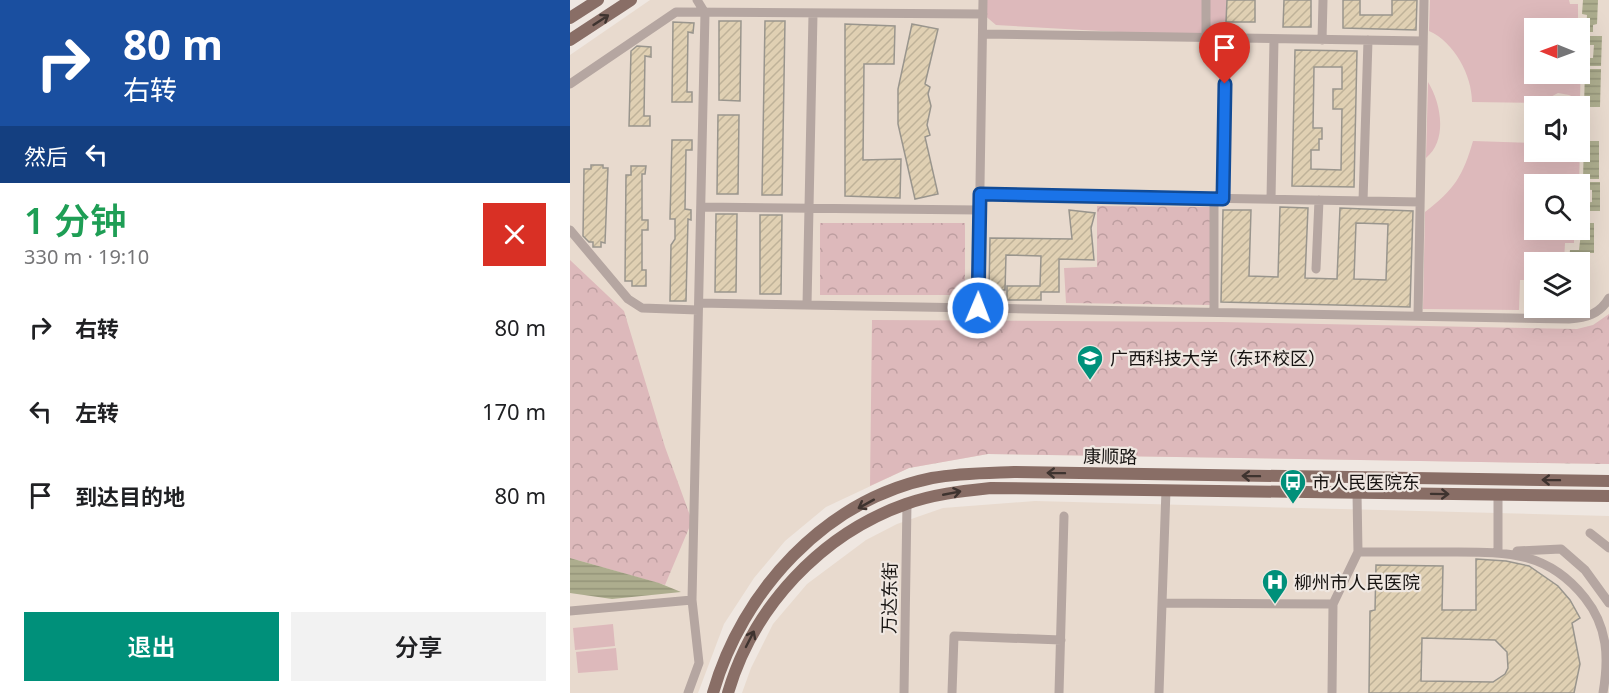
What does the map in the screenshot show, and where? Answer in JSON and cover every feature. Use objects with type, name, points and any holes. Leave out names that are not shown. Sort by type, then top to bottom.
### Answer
[{"type":"main road","points":[[570,18],[598,0]]},
{"type":"main road","points":[[570,40],[631,0]]},
{"type":"main road","name":"康顺路","points":[[712,693],[733,638],[752,606],[774,574],[796,552],[868,502],[931,478],[1014,472],[1609,481]]},
{"type":"main road","name":"康顺路","points":[[728,693],[750,637],[776,597],[802,568],[873,518],[907,503],[955,492],[991,488],[1609,496]]},
{"type":"street","points":[[688,693],[699,663],[692,600],[705,13],[697,0]]},
{"type":"street","points":[[978,308],[983,0]]},
{"type":"street","points":[[1206,0],[1206,38]]},
{"type":"street","points":[[1322,40],[1323,0]]},
{"type":"street","points":[[1418,316],[1424,0]]},
{"type":"street","points":[[570,84],[676,12],[983,14]]},
{"type":"street","points":[[807,305],[813,14]]},
{"type":"street","points":[[983,34],[1423,41]]},
{"type":"street","points":[[1214,312],[1226,38]]},
{"type":"street","points":[[1271,199],[1274,39]]},
{"type":"street","points":[[1363,201],[1368,40]]},
{"type":"street","points":[[980,194],[1420,202]]},
{"type":"street","points":[[1316,269],[1319,200]]},
{"type":"street","points":[[701,207],[979,210]]},
{"type":"street","points":[[570,230],[628,299],[642,308],[807,305],[1578,319],[1598,312],[1609,298]]},
{"type":"street","points":[[1159,693],[1166,490]]},
{"type":"street","points":[[1332,693],[1333,604],[1358,552],[1357,493]]},
{"type":"street","points":[[1498,495],[1502,552]]},
{"type":"street","name":"万达东街","points":[[904,693],[907,503]]},
{"type":"street","points":[[1059,693],[1064,516]]},
{"type":"street","points":[[1590,533],[1609,548]]},
{"type":"street","points":[[1358,552],[1502,552],[1561,549],[1591,577],[1609,603]]},
{"type":"street","points":[[1502,552],[1529,557],[1560,572],[1577,588],[1603,627],[1608,652],[1603,693]]},
{"type":"street","points":[[570,611],[692,600]]},
{"type":"street","points":[[1162,603],[1333,604]]},
{"type":"street","points":[[1595,614],[1609,608]]},
{"type":"street","points":[[952,693],[954,636],[1061,640]]},
{"type":"shaded area","name":"广西科技大学（东环校区）","points":[[650,0],[1609,0],[1609,464],[988,454],[909,468],[826,507],[785,541],[754,578],[724,624],[698,693],[570,693],[570,55]]},
{"type":"shaded area","points":[[1583,0],[1598,0],[1597,24],[1593,25],[1593,32],[1590,32],[1590,18],[1582,14]]},
{"type":"shaded area","points":[[1590,36],[1602,36],[1601,66],[1590,66],[1594,45],[1590,45]]},
{"type":"shaded area","points":[[1590,69],[1601,69],[1600,107],[1590,107],[1590,96],[1584,96],[1585,84],[1590,84]]},
{"type":"shaded area","points":[[1590,141],[1599,141],[1599,179],[1590,179],[1590,174],[1583,174],[1583,162],[1590,162]]},
{"type":"shaded area","points":[[1590,182],[1600,182],[1600,211],[1590,211],[1592,190],[1590,190]]},
{"type":"shaded area","points":[[1590,223],[1594,223],[1594,253],[1570,252],[1570,250],[1579,250],[1580,240],[1590,240]]},
{"type":"shaded area","name":"柳州市人民医院","points":[[1035,501],[1609,516],[1609,693],[742,693],[751,668],[773,624],[807,584],[866,540],[897,524],[943,508]]},
{"type":"shaded area","points":[[570,558],[659,583],[681,592],[612,599],[570,593]]},
{"type":"green space","points":[[983,0],[1227,0],[1226,38],[996,25],[983,14]]},
{"type":"green space","points":[[1430,0],[1569,0],[1570,4],[1578,4],[1578,18],[1524,18],[1524,84],[1580,84],[1580,96],[1558,93],[1552,96],[1524,96],[1524,103],[1472,102],[1469,81],[1460,60],[1446,43],[1429,31]]},
{"type":"green space","points":[[1428,82],[1439,111],[1440,132],[1433,150],[1426,158]]},
{"type":"green space","points":[[1473,141],[1524,143],[1524,162],[1580,162],[1579,174],[1524,174],[1524,240],[1574,240],[1574,243],[1565,243],[1565,252],[1524,252],[1524,280],[1520,280],[1519,310],[1423,309],[1425,212],[1450,189],[1465,164]]},
{"type":"green space","points":[[1097,206],[1213,207],[1212,305],[1066,303],[1064,268],[1097,267]]},
{"type":"green space","points":[[820,223],[965,223],[965,295],[820,295]]},
{"type":"green space","points":[[570,260],[624,311],[665,447],[692,521],[665,585],[570,558]]},
{"type":"green space","points":[[1609,314],[1609,464],[988,454],[909,468],[870,486],[872,320],[1222,322],[1577,329],[1593,325]]},
{"type":"green space","points":[[613,624],[615,646],[575,650],[573,628]]},
{"type":"green space","points":[[616,648],[618,670],[578,673],[576,652]]},
{"type":"building","points":[[1227,0],[1255,0],[1255,22],[1226,22]]},
{"type":"building","points":[[1284,0],[1311,0],[1311,27],[1283,27]]},
{"type":"building","points":[[1343,0],[1360,0],[1360,15],[1392,15],[1392,0],[1417,0],[1416,30],[1343,28]]},
{"type":"building","points":[[719,21],[741,21],[740,101],[719,100]]},
{"type":"building","points":[[765,21],[785,21],[782,195],[762,195]]},
{"type":"building","points":[[673,22],[694,23],[693,33],[688,32],[687,92],[692,92],[692,102],[672,102]]},
{"type":"building","points":[[845,24],[895,26],[894,64],[864,64],[863,160],[901,159],[900,198],[845,196]]},
{"type":"building","points":[[912,24],[938,29],[925,84],[930,87],[928,94],[931,106],[927,125],[930,135],[925,137],[938,194],[915,199],[898,124],[898,89]]},
{"type":"building","points":[[637,46],[651,47],[651,57],[645,56],[644,116],[650,116],[650,126],[629,126],[631,51]]},
{"type":"building","points":[[1295,50],[1357,51],[1354,187],[1292,186]],"holes":[[[1314,67],[1342,67],[1342,89],[1333,89],[1333,109],[1342,109],[1341,170],[1311,169],[1311,150],[1319,150],[1319,139],[1322,139],[1322,128],[1313,128]]]},
{"type":"building","points":[[718,115],[739,115],[738,194],[717,194]]},
{"type":"building","points":[[672,140],[692,140],[692,150],[686,150],[685,209],[691,210],[691,220],[688,219],[686,301],[670,301],[671,245],[675,239],[675,219],[670,219]]},
{"type":"building","points":[[591,165],[603,165],[603,168],[608,168],[605,243],[601,242],[601,247],[593,247],[593,242],[589,242],[583,236],[584,169],[591,169]]},
{"type":"building","points":[[631,166],[646,166],[645,174],[642,174],[642,220],[648,220],[648,230],[642,230],[642,270],[646,270],[646,286],[632,286],[632,281],[625,281],[626,175],[631,175]]},
{"type":"building","points":[[1280,207],[1308,208],[1305,278],[1337,279],[1340,208],[1413,211],[1410,307],[1221,302],[1223,210],[1251,210],[1249,276],[1278,277]],"holes":[[[1356,223],[1388,224],[1386,280],[1354,279]]]},
{"type":"building","points":[[1069,210],[1095,213],[1091,228],[1094,260],[1059,259],[1059,292],[1041,292],[1041,300],[1007,300],[1007,286],[1040,286],[1041,256],[1006,255],[1005,290],[989,290],[990,238],[1072,239]]},
{"type":"building","points":[[716,214],[737,214],[736,292],[715,292]]},
{"type":"building","points":[[760,215],[782,215],[781,294],[760,294]]},
{"type":"building","name":"柳州市人民医院","points":[[1476,559],[1506,561],[1529,566],[1558,586],[1570,600],[1580,618],[1572,623],[1580,664],[1574,693],[1369,693],[1370,611],[1375,610],[1376,565],[1443,566],[1442,610],[1476,610]],"holes":[[[1422,638],[1495,640],[1507,652],[1508,668],[1505,674],[1493,682],[1421,681]]]},
{"type":"place","name":"广西科技大学（东环校区）","points":[[1090,381]]},
{"type":"place","name":"市人民医院东","points":[[1293,505]]},
{"type":"place","name":"柳州市人民医院","points":[[1275,605]]},
{"type":"route","points":[[978,308],[980,194],[1223,199],[1225,84]]}]
